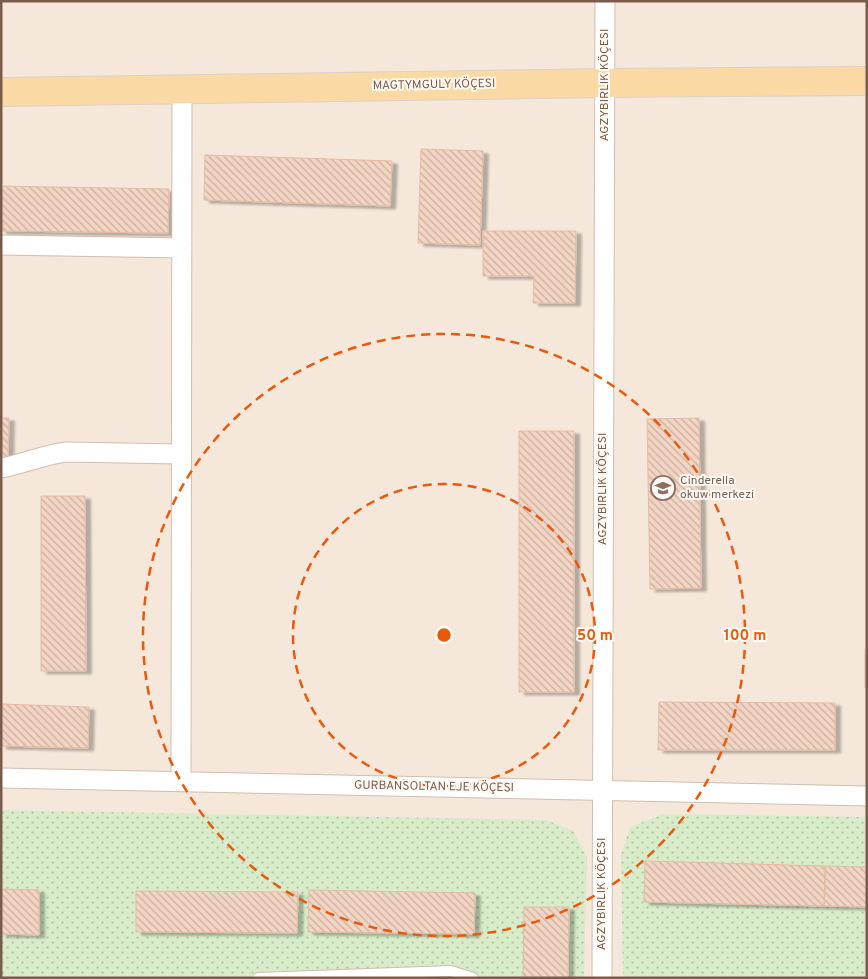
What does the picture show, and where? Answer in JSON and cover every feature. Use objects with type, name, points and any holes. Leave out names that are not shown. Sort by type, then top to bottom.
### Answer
[{"type":"main road","name":"MAGTYMGULY KÖÇESI","points":[[1,92],[867,81]]},
{"type":"street","name":"AGZYBIRLIK KÖÇESI","points":[[602,978],[605,1]]},
{"type":"street","points":[[180,781],[182,89]]},
{"type":"street","points":[[1,245],[182,248]]},
{"type":"street","points":[[1,468],[49,454],[66,452],[181,454]]},
{"type":"street","name":"GURBANSOLTAN EJE KÖÇESI","points":[[1,778],[867,796]]},
{"type":"lane","points":[[258,978],[451,971],[472,978]]},
{"type":"shaded area","points":[[1,1],[867,1],[867,978],[1,978]]},
{"type":"green space","points":[[1,810],[547,820],[573,831],[587,857],[584,978],[1,978]]},
{"type":"green space","points":[[663,814],[867,817],[867,978],[623,978],[621,855],[630,827]]},
{"type":"building","points":[[421,149],[483,151],[480,245],[418,243]]},
{"type":"building","points":[[205,155],[392,161],[390,206],[204,200]]},
{"type":"building","points":[[1,186],[169,189],[168,233],[1,231]]},
{"type":"building","points":[[483,231],[576,231],[575,303],[533,303],[534,276],[483,276]]},
{"type":"building","points":[[1,418],[9,418],[8,462],[1,462]]},
{"type":"building","points":[[699,418],[701,588],[650,589],[647,419]]},
{"type":"building","points":[[519,431],[574,431],[574,692],[519,692]]},
{"type":"building","points":[[41,496],[85,496],[86,671],[41,671]]},
{"type":"building","points":[[865,649],[867,649],[867,688],[865,688]]},
{"type":"building","points":[[659,702],[835,703],[835,750],[658,750]]},
{"type":"building","points":[[1,704],[89,707],[88,748],[1,746]]},
{"type":"building","points":[[645,861],[825,866],[824,906],[644,902]]},
{"type":"building","points":[[826,866],[867,867],[867,907],[824,906]]},
{"type":"building","points":[[1,889],[39,890],[39,935],[1,934]]},
{"type":"building","points":[[309,890],[475,893],[474,934],[308,932]]},
{"type":"building","points":[[136,891],[298,892],[297,933],[136,932]]},
{"type":"building","points":[[524,907],[569,907],[568,978],[523,978]]},
{"type":"place","name":"Cinderella okuw merkezi","points":[[663,488]]}]
